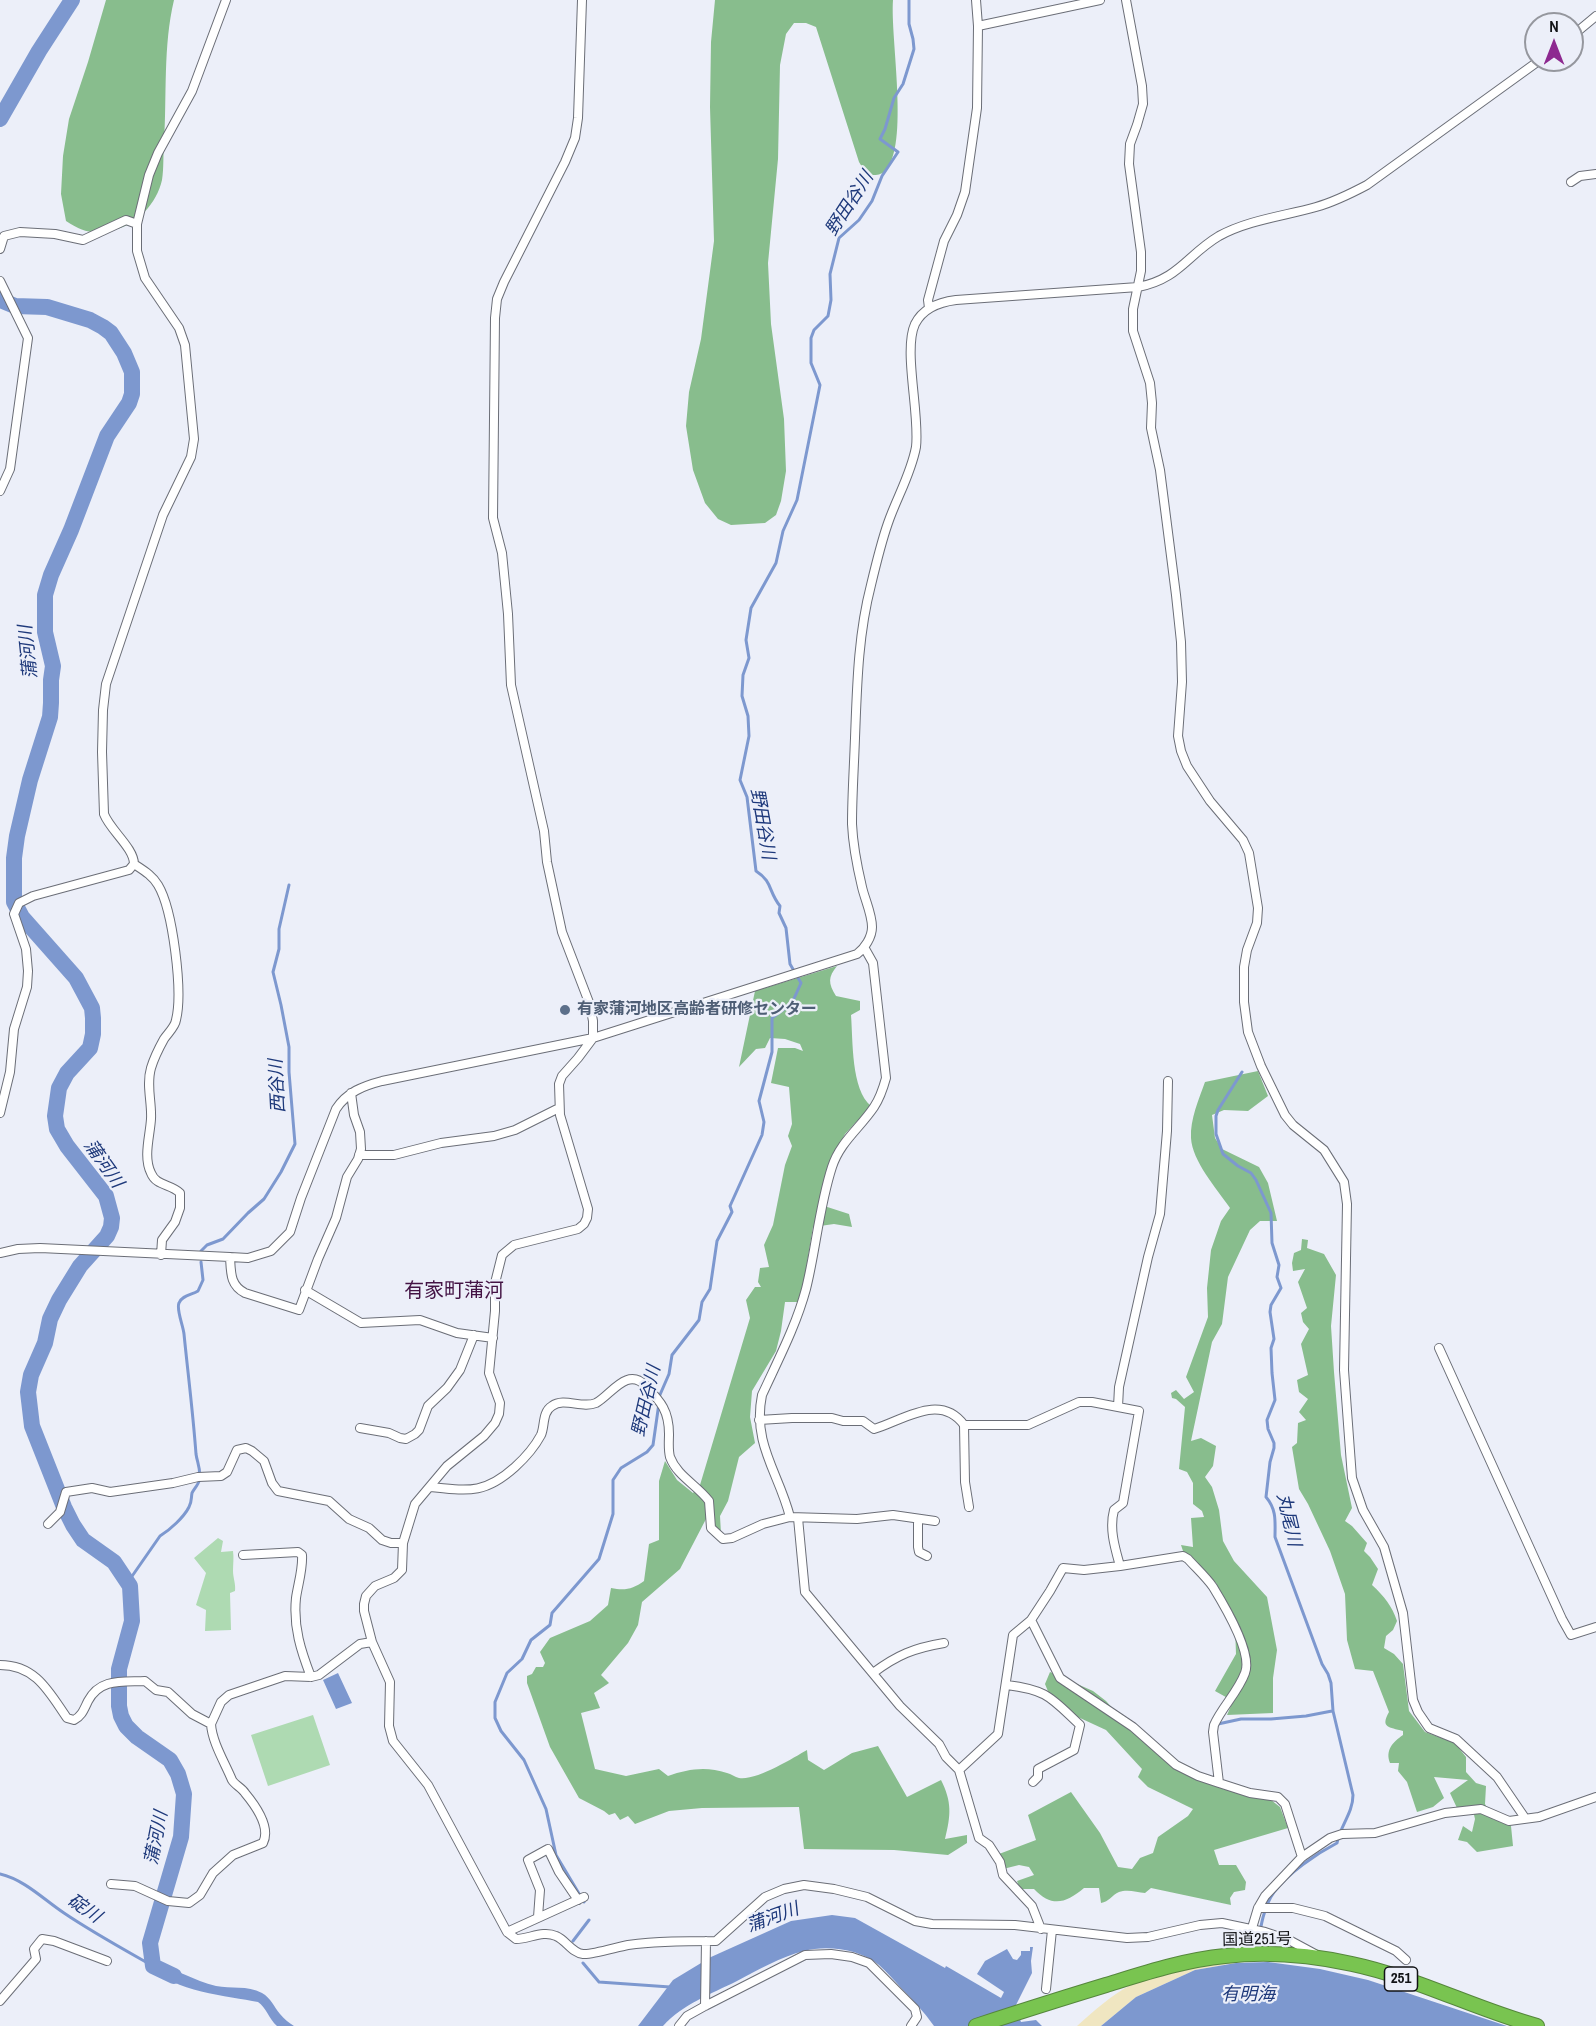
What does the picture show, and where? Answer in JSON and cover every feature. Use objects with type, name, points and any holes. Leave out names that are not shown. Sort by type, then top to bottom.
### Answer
[{"type":"highway","name":"国道251号","points":[[976,2026],[1154,1970],[1190,1961],[1254,1954],[1325,1959],[1380,1972],[1508,2018],[1537,2026]]},
{"type":"street","points":[[0,1113],[10,1072],[14,1029],[27,987],[26,949],[14,915],[19,903],[33,896],[129,870],[134,864],[133,856],[104,814],[102,752],[106,684],[163,515],[191,457],[194,439],[185,345],[179,328],[145,278],[137,251],[137,224],[149,175],[158,153],[192,91],[226,0]]},
{"type":"street","points":[[582,0],[578,118],[575,138],[497,299],[493,518],[502,553],[511,685],[544,831],[547,862],[562,932],[590,1005],[593,1021],[593,1038],[562,1076],[559,1084],[559,1108],[586,1201],[587,1218],[578,1228],[514,1245],[502,1255],[495,1283],[489,1372],[500,1403],[499,1414],[484,1436],[447,1466],[415,1504],[403,1543],[403,1563],[399,1575],[375,1586],[366,1596],[364,1611],[372,1642],[390,1682],[389,1726],[393,1741],[428,1785],[507,1932],[516,1939],[542,1934],[558,1936],[576,1952],[586,1954],[629,1945],[720,1939],[765,1897],[784,1889],[804,1885],[834,1889],[867,1898],[915,1921],[932,1924],[1015,1925],[1127,1938],[1222,1923],[1258,1930],[1289,1940],[1325,1959]]},
{"type":"street","points":[[929,308],[928,300],[944,241],[965,192],[977,108],[976,0]]},
{"type":"street","points":[[978,26],[1100,0]]},
{"type":"street","points":[[1126,0],[1142,86],[1143,104],[1130,144],[1130,164],[1141,252],[1141,271],[1133,309],[1133,332],[1150,383],[1151,428],[1160,470],[1181,642],[1182,682],[1179,736],[1181,751],[1187,766],[1210,801],[1243,840],[1248,853],[1258,908],[1257,922],[1247,950],[1244,967],[1244,1002],[1248,1032],[1285,1115],[1293,1125],[1324,1150],[1344,1182],[1347,1204],[1344,1370],[1352,1478],[1363,1510],[1384,1547],[1403,1613],[1413,1700],[1429,1728],[1456,1740],[1497,1777],[1525,1818]]},
{"type":"street","points":[[1584,26],[1596,15]]},
{"type":"street","points":[[0,1253],[18,1249],[80,1249],[248,1258],[261,1255],[271,1251],[290,1232],[336,1109],[351,1093],[364,1086],[382,1080],[593,1038],[857,954],[864,947],[870,935],[872,923],[855,855],[852,824],[858,664],[862,626],[871,584],[888,523],[912,467],[916,444],[917,423],[911,346],[915,324],[929,308],[942,302],[1152,284],[1170,276],[1204,246],[1221,235],[1243,226],[1338,200],[1366,185],[1524,71]]},
{"type":"street","points":[[1571,182],[1580,176],[1596,174]]},
{"type":"street","points":[[0,249],[4,236],[20,232],[55,234],[83,240],[126,220],[137,224]]},
{"type":"street","points":[[0,281],[28,338],[10,469],[0,491]]},
{"type":"street","points":[[134,864],[153,877],[160,887],[168,915],[179,993],[176,1022],[156,1055],[150,1071],[149,1098],[152,1116],[147,1151],[149,1171],[154,1180],[180,1193],[180,1208],[175,1222],[162,1240],[161,1255]]},
{"type":"street","points":[[864,947],[873,963],[886,1078],[882,1094],[873,1109],[850,1134],[832,1166],[806,1288],[794,1327],[762,1395],[759,1420],[761,1441],[794,1518],[805,1592],[900,1706],[939,1744],[946,1757],[958,1770],[979,1838],[989,1845],[1000,1862],[1003,1875],[1032,1906],[1041,1929]]},
{"type":"street","points":[[1118,1407],[1119,1386],[1160,1214],[1167,1131],[1168,1081]]},
{"type":"street","points":[[230,1257],[233,1284],[245,1293],[299,1310],[336,1218],[348,1177],[359,1155],[362,1140],[354,1115],[351,1093]]},
{"type":"street","points":[[359,1155],[394,1155],[441,1143],[494,1136],[515,1130],[559,1108]]},
{"type":"street","points":[[306,1290],[361,1323],[420,1320],[457,1333],[493,1338]]},
{"type":"street","points":[[360,1428],[389,1433],[406,1439],[415,1434],[419,1430],[428,1406],[447,1388],[460,1370],[474,1335]]},
{"type":"street","points":[[1439,1348],[1571,1635],[1596,1627]]},
{"type":"street","points":[[430,1487],[465,1490],[488,1486],[501,1479],[535,1446],[542,1432],[548,1410],[554,1404],[596,1403],[621,1382],[639,1381],[662,1405],[669,1421],[670,1457],[682,1475],[709,1501],[711,1528],[723,1539],[732,1538],[764,1524],[794,1518],[857,1519],[893,1515],[934,1521]]},
{"type":"street","points":[[964,1425],[1028,1425],[1079,1402],[1092,1402],[1139,1411],[1123,1503],[1114,1510],[1112,1519],[1113,1539],[1120,1566]]},
{"type":"street","points":[[759,1420],[832,1418],[843,1421],[863,1421],[874,1429],[920,1411],[938,1410],[954,1414],[964,1425],[965,1482],[969,1507]]},
{"type":"street","points":[[48,1524],[60,1512],[66,1492],[92,1488],[110,1492],[199,1477],[221,1476],[227,1472],[237,1450],[246,1448],[264,1461],[272,1483],[278,1491],[329,1501],[349,1519],[369,1528],[382,1540],[403,1543]]},
{"type":"street","points":[[918,1519],[919,1552],[927,1556]]},
{"type":"street","points":[[243,1555],[298,1552],[302,1556],[296,1609],[298,1636],[311,1677]]},
{"type":"street","points":[[958,1770],[998,1734],[1013,1635],[1031,1620],[1063,1568],[1084,1570],[1183,1556],[1212,1586],[1241,1642],[1247,1661],[1245,1673],[1214,1725],[1219,1783]]},
{"type":"street","points":[[1031,1620],[1060,1678],[1133,1727],[1176,1765],[1219,1783],[1278,1797],[1285,1804],[1302,1857]]},
{"type":"street","points":[[111,1884],[135,1886],[168,1901],[189,1902],[200,1895],[213,1873],[233,1854],[263,1843],[266,1837],[264,1823],[244,1791],[233,1782],[212,1734],[211,1724],[220,1702],[229,1695],[285,1676],[319,1675],[360,1644],[372,1642]]},
{"type":"street","points":[[873,1673],[902,1653],[919,1647],[944,1643]]},
{"type":"street","points":[[0,1665],[14,1665],[28,1671],[46,1688],[67,1718],[74,1720],[81,1716],[93,1691],[111,1683],[145,1681],[156,1690],[168,1692],[192,1714],[211,1724]]},
{"type":"street","points":[[1006,1685],[1032,1688],[1048,1695],[1080,1725],[1074,1750],[1038,1769],[1038,1777],[1033,1782]]},
{"type":"street","points":[[1254,1954],[1265,1896],[1302,1857],[1338,1835],[1375,1833],[1445,1813],[1481,1809],[1509,1821],[1539,1817],[1596,1797]]},
{"type":"street","points":[[507,1932],[581,1898],[559,1872],[548,1849],[528,1860],[540,1890],[538,1917]]},
{"type":"street","points":[[1263,1908],[1293,1908],[1325,1916],[1396,1951],[1406,1960]]},
{"type":"street","points":[[1046,1989],[1052,1930]]},
{"type":"street","points":[[0,2001],[36,1959],[34,1949],[42,1939],[54,1941],[107,1961]]},
{"type":"street","points":[[705,2006],[706,1941]]},
{"type":"street","points":[[679,2026],[687,2016],[805,1954],[831,1953],[852,1957],[869,1964],[915,2009],[917,2016],[911,2026]]},
{"type":"green space","points":[[106,0],[174,0],[168,35],[163,171],[159,189],[151,205],[138,218],[114,230],[94,232],[78,228],[66,221],[61,194],[63,156],[69,119]]},
{"type":"green space","points":[[715,0],[893,0],[898,116],[892,158],[883,173],[867,175],[859,162],[816,27],[806,23],[794,23],[786,34],[780,65],[778,159],[768,263],[771,324],[784,419],[786,471],[776,515],[765,523],[731,525],[718,519],[705,503],[693,470],[686,426],[689,392],[701,339],[714,241],[710,107],[711,42]]},
{"type":"green space","points":[[837,966],[830,980],[836,996],[860,1001],[860,1010],[851,1015],[854,1064],[864,1099],[871,1106],[845,1134],[829,1166],[818,1204],[849,1214],[852,1227],[834,1224],[813,1227],[798,1302],[785,1302],[776,1351],[752,1391],[750,1417],[755,1443],[739,1457],[728,1501],[720,1516],[721,1534],[714,1522],[706,1519],[680,1569],[642,1602],[638,1625],[628,1643],[601,1675],[609,1683],[594,1693],[600,1708],[581,1713],[595,1769],[626,1776],[659,1769],[668,1776],[704,1769],[746,1778],[774,1768],[807,1750],[808,1760],[824,1770],[852,1753],[878,1746],[907,1797],[941,1780],[949,1809],[945,1839],[967,1835],[967,1843],[948,1855],[894,1850],[804,1849],[799,1807],[702,1808],[669,1811],[635,1824],[628,1816],[620,1820],[615,1813],[609,1815],[579,1798],[550,1747],[527,1683],[527,1676],[532,1674],[536,1667],[543,1667],[545,1663],[540,1652],[550,1638],[590,1621],[608,1605],[611,1588],[629,1589],[644,1581],[649,1544],[659,1540],[659,1481],[665,1461],[677,1480],[693,1493],[700,1485],[750,1318],[746,1300],[755,1287],[761,1287],[758,1282],[760,1268],[769,1267],[764,1245],[773,1225],[785,1165],[792,1146],[788,1136],[792,1124],[789,1087],[771,1083],[778,1048],[795,1048],[803,1051],[800,1044],[785,1039],[770,1038],[765,1048],[756,1049],[739,1067],[755,991]]},
{"type":"green space","points":[[1258,1071],[1268,1096],[1248,1111],[1224,1110],[1212,1115],[1215,1138],[1222,1149],[1259,1167],[1268,1183],[1277,1221],[1260,1221],[1250,1230],[1228,1277],[1222,1324],[1212,1342],[1191,1441],[1201,1438],[1216,1446],[1213,1466],[1205,1477],[1212,1487],[1219,1510],[1223,1541],[1234,1561],[1267,1597],[1277,1650],[1273,1678],[1273,1713],[1227,1715],[1233,1701],[1215,1691],[1236,1654],[1235,1626],[1216,1583],[1183,1551],[1181,1545],[1193,1547],[1191,1518],[1204,1517],[1202,1511],[1193,1504],[1193,1483],[1187,1472],[1179,1469],[1185,1407],[1172,1398],[1171,1393],[1176,1390],[1184,1399],[1194,1392],[1186,1377],[1208,1317],[1207,1288],[1211,1250],[1221,1221],[1230,1208],[1206,1175],[1192,1147],[1193,1116],[1205,1082]]},
{"type":"green space","points":[[1302,1239],[1308,1240],[1307,1248],[1324,1254],[1336,1275],[1331,1326],[1334,1372],[1341,1455],[1352,1508],[1345,1521],[1367,1543],[1364,1551],[1378,1569],[1372,1585],[1387,1602],[1397,1621],[1393,1630],[1386,1636],[1384,1648],[1394,1654],[1403,1664],[1409,1711],[1425,1732],[1455,1743],[1466,1757],[1466,1772],[1476,1783],[1486,1786],[1485,1804],[1493,1819],[1511,1826],[1513,1846],[1477,1852],[1467,1842],[1458,1840],[1463,1826],[1472,1832],[1475,1819],[1472,1806],[1457,1808],[1450,1793],[1468,1780],[1434,1777],[1444,1798],[1433,1807],[1417,1812],[1407,1782],[1398,1771],[1399,1763],[1390,1763],[1389,1758],[1391,1747],[1403,1735],[1403,1731],[1386,1724],[1389,1712],[1373,1671],[1355,1669],[1347,1640],[1345,1594],[1330,1551],[1299,1489],[1292,1447],[1297,1443],[1298,1423],[1306,1420],[1299,1412],[1308,1399],[1299,1392],[1297,1380],[1308,1375],[1301,1344],[1309,1329],[1303,1322],[1301,1313],[1307,1308],[1298,1282],[1305,1269],[1293,1271],[1292,1263],[1294,1253],[1301,1250]]},
{"type":"green space","points":[[218,1538],[223,1541],[221,1552],[233,1551],[235,1591],[230,1593],[231,1630],[205,1631],[206,1610],[196,1605],[206,1573],[194,1558]]},
{"type":"green space","points":[[1050,1672],[1093,1691],[1106,1701],[1131,1729],[1174,1769],[1223,1789],[1271,1800],[1280,1807],[1288,1828],[1214,1850],[1219,1865],[1236,1865],[1246,1882],[1245,1890],[1234,1892],[1230,1898],[1231,1905],[1151,1888],[1145,1893],[1122,1891],[1101,1903],[1099,1888],[1084,1888],[1065,1900],[1053,1901],[1034,1889],[1020,1889],[1017,1881],[1034,1875],[1029,1867],[1019,1865],[1003,1869],[999,1854],[1036,1840],[1028,1815],[1071,1792],[1100,1833],[1118,1867],[1132,1869],[1140,1858],[1153,1853],[1158,1837],[1188,1816],[1193,1809],[1148,1787],[1138,1777],[1142,1769],[1106,1730],[1054,1706],[1045,1684]]},
{"type":"green space","points":[[313,1715],[330,1765],[268,1786],[251,1735]]},
{"type":"sand","points":[[1219,1963],[1236,1963],[1195,1970],[1136,1997],[1101,2026],[1077,2026],[1125,1988],[1143,1979],[1175,1970]]},
{"type":"water","points":[[338,1673],[352,1703],[336,1709],[323,1680]]},
{"type":"water","points":[[832,1915],[855,1918],[1001,1998],[1004,1992],[977,1974],[985,1961],[1007,1949],[1013,1959],[1017,1960],[1021,1951],[1030,1951],[1030,1947],[1033,1947],[1032,1973],[1015,2007],[1021,2022],[1036,2020],[1042,2026],[934,2026],[879,1965],[853,1952],[823,1948],[795,1954],[769,1964],[688,2006],[663,2026],[638,2026],[673,1980],[711,1957],[791,1921]]},
{"type":"water","name":"有明海","points":[[1268,1962],[1320,1969],[1368,1980],[1507,2026],[1101,2026],[1136,1997],[1195,1970],[1236,1963]]},
{"type":"water","points":[[153,1966],[169,1969],[216,1986],[245,1988],[262,1993],[294,2026],[277,2026],[258,2002],[201,1992],[186,1987],[161,1975]]},
{"type":"waterway","name":"蒲河川","points":[[0,119],[39,51],[72,0]]},
{"type":"waterway","name":"野田谷川","points":[[659,1397],[669,1374],[672,1355],[699,1320],[702,1302],[710,1289],[717,1241],[732,1212],[730,1206],[762,1135],[764,1122],[759,1101],[772,1052],[772,1018],[792,1003],[801,983],[790,964],[786,928],[779,913],[780,906],[768,883],[756,871],[747,797],[740,780],[749,736],[748,716],[742,696],[743,675],[749,658],[746,640],[751,608],[776,563],[783,531],[797,500],[820,385],[811,363],[811,338],[814,330],[828,316],[831,300],[830,274],[839,238],[859,220],[872,201],[882,176],[898,152],[880,139],[894,98],[903,84],[914,49],[909,24],[909,0]]},
{"type":"waterway","name":"蒲河川","points":[[0,300],[15,306],[47,307],[90,320],[103,327],[111,333],[124,353],[132,372],[132,394],[129,403],[107,436],[45,595],[45,632],[53,666],[50,717],[30,780],[17,836],[14,858],[14,902],[22,917],[76,978],[92,1008],[93,1034],[90,1048],[67,1073],[59,1088],[55,1116],[57,1129],[67,1146],[106,1196],[112,1218],[111,1227],[107,1236],[80,1266],[59,1300],[50,1319],[45,1343],[31,1375],[28,1392],[32,1426],[73,1525],[83,1540],[114,1562],[130,1586],[132,1621],[119,1669],[121,1716],[126,1726],[137,1737],[170,1760],[178,1774],[184,1794],[181,1837],[150,1943],[153,1966],[174,1976]]},
{"type":"waterway","name":"西谷川","points":[[201,1251],[207,1245],[223,1239],[264,1199],[295,1144],[289,1047],[273,972],[279,949],[279,929],[289,885]]},
{"type":"waterway","name":"丸尾川","points":[[1242,1072],[1218,1110],[1216,1134],[1223,1154],[1251,1173],[1256,1180],[1271,1213],[1272,1243],[1279,1265],[1277,1277],[1281,1288],[1271,1305],[1270,1312],[1274,1339],[1271,1348],[1275,1400],[1267,1420],[1274,1448],[1266,1497],[1274,1511],[1275,1537],[1331,1683],[1333,1711],[1353,1795],[1351,1808],[1337,1843],[1295,1871],[1270,1898],[1262,1919],[1257,1950]]},
{"type":"waterway","name":"西谷川","points":[[128,1582],[160,1536],[187,1511],[192,1493],[200,1478],[184,1334],[178,1306],[182,1298],[198,1291],[203,1280],[201,1262]]},
{"type":"waterway","name":"野田谷川","points":[[584,1902],[556,1855],[546,1809],[524,1760],[501,1731],[495,1718],[495,1702],[507,1673],[522,1659],[531,1640],[550,1625],[552,1613],[599,1559],[613,1514],[613,1480],[621,1468],[647,1452],[653,1445],[659,1403]]},
{"type":"waterway","points":[[1218,1724],[1241,1719],[1306,1716],[1332,1711]]},
{"type":"waterway","name":"碇川","points":[[0,1874],[26,1885],[56,1908],[153,1966]]},
{"type":"waterway","name":"野田谷川","points":[[573,1941],[589,1920]]},
{"type":"waterway","name":"野田谷川","points":[[583,1963],[599,1982],[670,1987]]},
{"type":"place","name":"有家蒲河地区高齢者研修センター","points":[[565,1010]]},
{"type":"district","name":"有家町蒲河","points":[[454,1292]]}]
